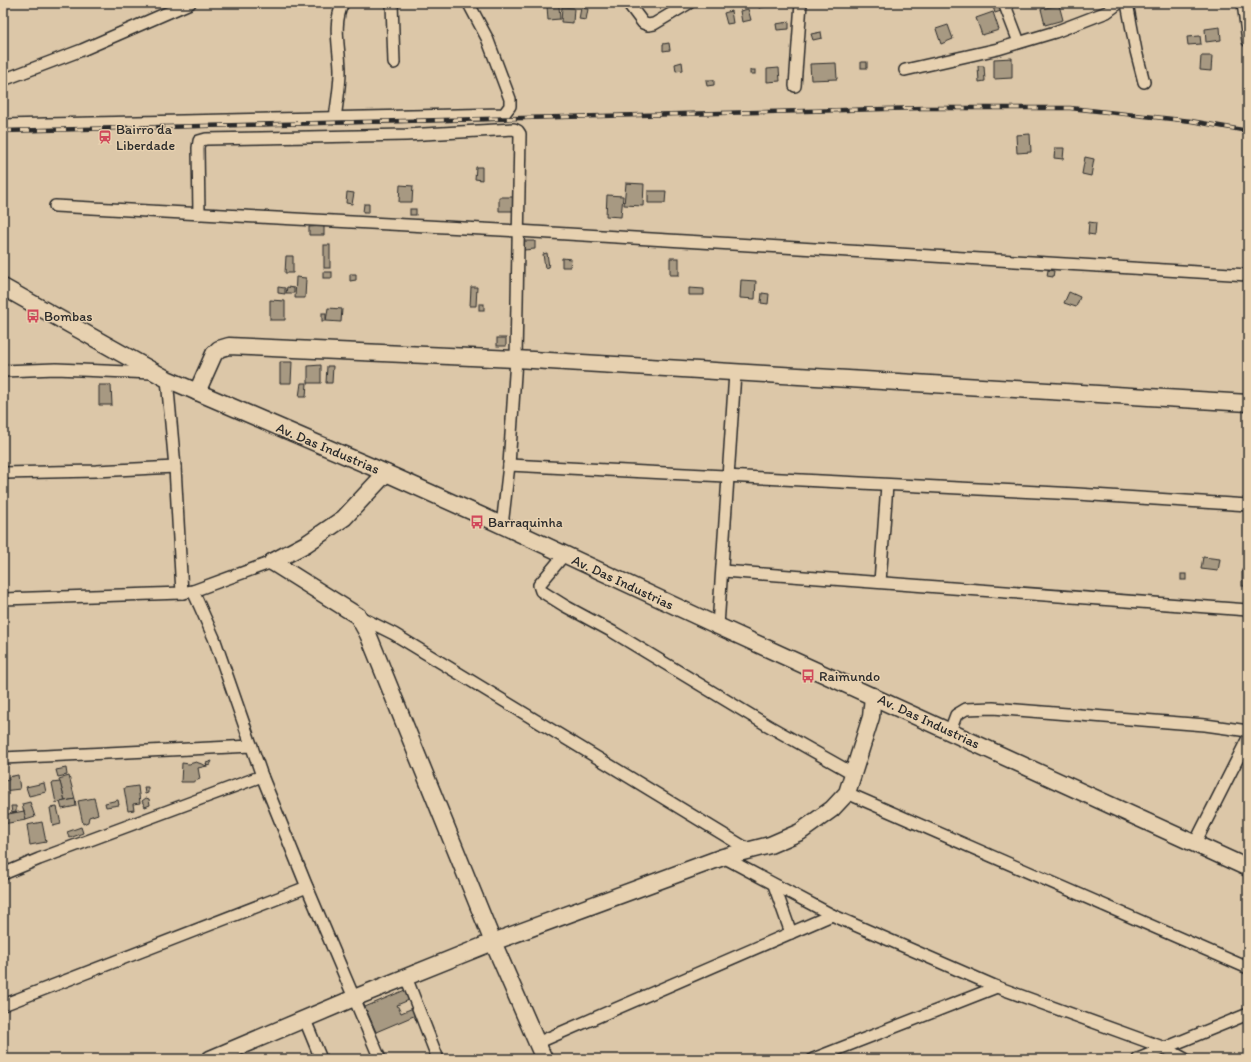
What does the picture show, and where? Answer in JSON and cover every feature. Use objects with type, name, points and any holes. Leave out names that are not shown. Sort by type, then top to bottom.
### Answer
[{"type":"street","points":[[3,80],[82,50],[190,3]]},
{"type":"street","points":[[335,118],[340,72],[337,24],[338,12],[343,3]]},
{"type":"street","points":[[392,3],[394,63]]},
{"type":"street","points":[[3,125],[504,114],[510,106],[510,99],[487,38],[470,3]]},
{"type":"street","points":[[628,3],[643,23],[648,25],[654,24],[689,3]]},
{"type":"street","points":[[795,86],[801,3]]},
{"type":"street","points":[[1004,3],[1019,42]]},
{"type":"street","points":[[905,70],[998,49],[1055,32],[1107,12],[1119,3]]},
{"type":"street","points":[[1127,3],[1136,52],[1144,82]]},
{"type":"street","points":[[1243,3],[1248,41]]},
{"type":"street","points":[[199,214],[198,148],[199,141],[206,139],[406,135],[514,129],[518,131],[520,134],[516,359],[509,465],[502,526]]},
{"type":"street","points":[[55,206],[518,231],[1248,275]]},
{"type":"street","name":"Av. Das Industrias","points":[[3,287],[161,376],[386,473],[1248,868]]},
{"type":"street","points":[[3,295],[25,300]]},
{"type":"street","points":[[197,392],[214,354],[219,349],[230,346],[516,359],[1248,403]]},
{"type":"street","points":[[3,371],[56,369],[161,376],[175,466],[187,592],[214,638],[223,668],[262,776],[380,1059]]},
{"type":"street","points":[[718,626],[723,571],[735,373]]},
{"type":"street","points":[[509,465],[1077,494],[1248,505]]},
{"type":"street","points":[[3,473],[96,471],[175,466]]},
{"type":"street","points":[[3,600],[187,592],[272,562],[306,544],[344,518],[386,473]]},
{"type":"street","points":[[880,582],[887,485]]},
{"type":"street","points":[[564,555],[541,581],[539,585],[541,591],[620,636],[767,725],[854,774]]},
{"type":"street","points":[[272,562],[358,616],[394,634],[749,850]]},
{"type":"street","points":[[723,571],[1248,610]]},
{"type":"street","points":[[358,616],[368,634],[493,942],[544,1059]]},
{"type":"street","points":[[210,1059],[354,998],[493,942],[722,857],[770,846],[800,832],[832,809],[847,793],[871,717],[874,696]]},
{"type":"street","points":[[950,731],[956,715],[966,710],[993,708],[1205,725],[1248,731]]},
{"type":"street","points":[[1195,843],[1248,738]]},
{"type":"street","points":[[3,758],[252,746]]},
{"type":"street","points":[[3,874],[39,859],[262,776]]},
{"type":"street","points":[[847,793],[1248,968]]},
{"type":"street","points":[[722,857],[832,915],[997,987],[1165,1048],[1185,1059]]},
{"type":"street","points":[[774,885],[791,933]]},
{"type":"street","points":[[3,1006],[307,887]]},
{"type":"street","points":[[537,1043],[832,915]]},
{"type":"street","points":[[406,977],[438,1059]]},
{"type":"street","points":[[813,1059],[997,987]]},
{"type":"street","points":[[1138,1059],[1248,1014]]},
{"type":"street","points":[[305,1020],[321,1059]]},
{"type":"building","points":[[667,3],[676,3],[677,4],[669,7]]},
{"type":"building","points":[[757,3],[770,3],[771,5],[759,8]]},
{"type":"building","points":[[992,3],[998,3],[1001,11],[995,13]]},
{"type":"building","points":[[1059,5],[1063,20],[1045,25],[1041,9]]},
{"type":"building","points":[[547,6],[559,6],[560,19],[548,20]]},
{"type":"building","points":[[562,7],[574,8],[573,23],[561,22]]},
{"type":"building","points":[[581,8],[588,9],[586,20],[579,19]]},
{"type":"building","points":[[748,9],[751,20],[742,22],[740,11]]},
{"type":"building","points":[[731,11],[733,23],[727,24],[724,13]]},
{"type":"building","points":[[993,12],[999,30],[982,35],[976,18]]},
{"type":"building","points":[[789,22],[789,29],[777,30],[776,24]]},
{"type":"building","points":[[948,25],[953,39],[941,44],[936,29]]},
{"type":"building","points":[[1220,27],[1221,40],[1206,42],[1205,29]]},
{"type":"building","points":[[821,32],[822,38],[813,40],[811,34]]},
{"type":"building","points":[[1200,36],[1201,44],[1188,45],[1187,37]]},
{"type":"building","points":[[669,43],[670,50],[663,51],[663,44]]},
{"type":"building","points":[[1201,56],[1212,56],[1211,71],[1200,70]]},
{"type":"building","points":[[1012,58],[1012,78],[994,79],[994,59]]},
{"type":"building","points":[[682,62],[683,70],[676,71],[675,64]]},
{"type":"building","points":[[861,62],[867,62],[867,68],[861,68]]},
{"type":"building","points":[[836,63],[837,79],[811,80],[810,64]]},
{"type":"building","points":[[978,66],[984,66],[985,81],[979,82]]},
{"type":"building","points":[[779,68],[780,81],[767,82],[767,69]]},
{"type":"building","points":[[750,70],[755,70],[755,74],[750,74]]},
{"type":"building","points":[[706,80],[714,80],[714,85],[707,86]]},
{"type":"building","points":[[1030,134],[1031,152],[1017,153],[1016,135]]},
{"type":"building","points":[[1055,148],[1064,148],[1063,159],[1054,158]]},
{"type":"building","points":[[1085,157],[1094,159],[1091,176],[1082,174]]},
{"type":"building","points":[[476,167],[482,167],[482,180],[475,179]]},
{"type":"building","points":[[626,183],[644,184],[643,206],[624,205]]},
{"type":"building","points":[[400,185],[413,186],[412,202],[399,202]]},
{"type":"building","points":[[648,191],[666,191],[665,203],[648,203]]},
{"type":"building","points":[[347,192],[354,193],[352,204],[346,203]]},
{"type":"building","points":[[607,195],[623,196],[621,217],[606,216]]},
{"type":"building","points":[[499,197],[514,197],[513,211],[499,211]]},
{"type":"building","points":[[364,204],[369,204],[369,212],[363,212]]},
{"type":"building","points":[[410,209],[416,209],[416,215],[410,215]]},
{"type":"building","points":[[1089,222],[1096,223],[1095,235],[1088,234]]},
{"type":"building","points":[[324,226],[324,235],[309,235],[309,227]]},
{"type":"building","points":[[524,241],[535,241],[535,249],[524,250]]},
{"type":"building","points":[[324,245],[330,245],[330,268],[324,268]]},
{"type":"building","points":[[547,253],[549,267],[545,268],[543,254]]},
{"type":"building","points":[[286,256],[293,256],[293,273],[285,273]]},
{"type":"building","points":[[562,258],[571,259],[570,267],[562,267]]},
{"type":"building","points":[[670,258],[679,258],[679,275],[670,275]]},
{"type":"building","points":[[1048,270],[1054,271],[1053,277],[1047,276]]},
{"type":"building","points":[[323,272],[332,272],[332,278],[323,278]]},
{"type":"building","points":[[350,274],[356,274],[356,280],[350,281]]},
{"type":"building","points":[[296,277],[306,278],[305,298],[295,298]]},
{"type":"building","points":[[741,280],[756,281],[755,299],[740,298]]},
{"type":"building","points":[[278,287],[285,288],[285,294],[278,293]]},
{"type":"building","points":[[287,287],[294,288],[294,293],[286,293]]},
{"type":"building","points":[[471,287],[477,287],[476,306],[470,306]]},
{"type":"building","points":[[689,288],[704,289],[704,295],[689,295]]},
{"type":"building","points":[[1069,292],[1080,297],[1076,307],[1064,303]]},
{"type":"building","points":[[762,293],[769,294],[768,304],[761,303]]},
{"type":"building","points":[[270,300],[285,301],[285,320],[270,320]]},
{"type":"building","points":[[479,304],[484,304],[484,310],[479,310]]},
{"type":"building","points":[[328,308],[342,309],[341,322],[326,321]]},
{"type":"building","points":[[322,313],[326,313],[326,321],[322,321]]},
{"type":"building","points":[[497,338],[506,338],[506,346],[497,346]]},
{"type":"building","points":[[280,362],[292,362],[291,383],[280,383]]},
{"type":"building","points":[[321,365],[321,383],[308,383],[308,366]]},
{"type":"building","points":[[327,366],[333,366],[332,383],[326,383]]},
{"type":"building","points":[[301,383],[307,383],[306,397],[299,397]]},
{"type":"building","points":[[99,385],[111,385],[112,405],[99,405]]},
{"type":"building","points":[[1203,557],[1220,559],[1218,571],[1201,569]]},
{"type":"building","points":[[1242,570],[1248,570],[1248,586],[1242,586]]},
{"type":"building","points":[[1181,574],[1186,574],[1186,580],[1181,580]]},
{"type":"building","points":[[212,761],[210,765],[207,766],[206,763]]},
{"type":"building","points":[[196,762],[207,766],[198,768],[200,779],[193,782],[181,782],[182,763],[189,764]]},
{"type":"building","points":[[66,768],[67,775],[58,777],[56,770]]},
{"type":"building","points":[[18,775],[20,789],[3,791],[3,781],[9,780],[8,777]]},
{"type":"building","points":[[69,776],[75,799],[65,801],[59,779]]},
{"type":"building","points":[[60,782],[65,801],[56,803],[52,783]]},
{"type":"building","points":[[44,783],[46,792],[29,796],[26,787]]},
{"type":"building","points":[[138,786],[140,803],[133,804],[134,810],[128,811],[124,788]]},
{"type":"building","points":[[144,787],[148,787],[148,793],[145,794]]},
{"type":"building","points":[[94,798],[98,814],[89,817],[88,822],[83,824],[78,801]]},
{"type":"building","points":[[146,798],[149,799],[150,805],[145,807],[142,801]]},
{"type":"building","points":[[75,799],[76,806],[62,809],[60,802]]},
{"type":"building","points":[[118,800],[119,805],[106,807],[105,803]]},
{"type":"building","points":[[30,802],[35,817],[26,820],[22,804]]},
{"type":"building","points":[[11,806],[16,806],[16,812],[12,813]]},
{"type":"building","points":[[57,807],[61,824],[53,826],[50,808]]},
{"type":"building","points":[[24,811],[26,820],[3,824],[3,815]]},
{"type":"building","points":[[42,822],[46,842],[30,845],[27,825]]},
{"type":"building","points":[[81,827],[83,833],[70,838],[67,832]]},
{"type":"building","points":[[3,858],[6,858],[9,865],[3,867]]},
{"type":"building","points":[[405,990],[409,1000],[397,1005],[401,1013],[413,1008],[416,1015],[376,1032],[365,1007]]},
{"type":"railway","points":[[3,131],[923,108],[1070,108],[1191,121],[1248,131]]},
{"type":"place","name":"Bairro da Liberdade","points":[[105,137]]},
{"type":"place","name":"Bombas","points":[[33,316]]},
{"type":"place","name":"Barraquinha","points":[[477,522]]},
{"type":"place","name":"Raimundo","points":[[808,676]]}]
